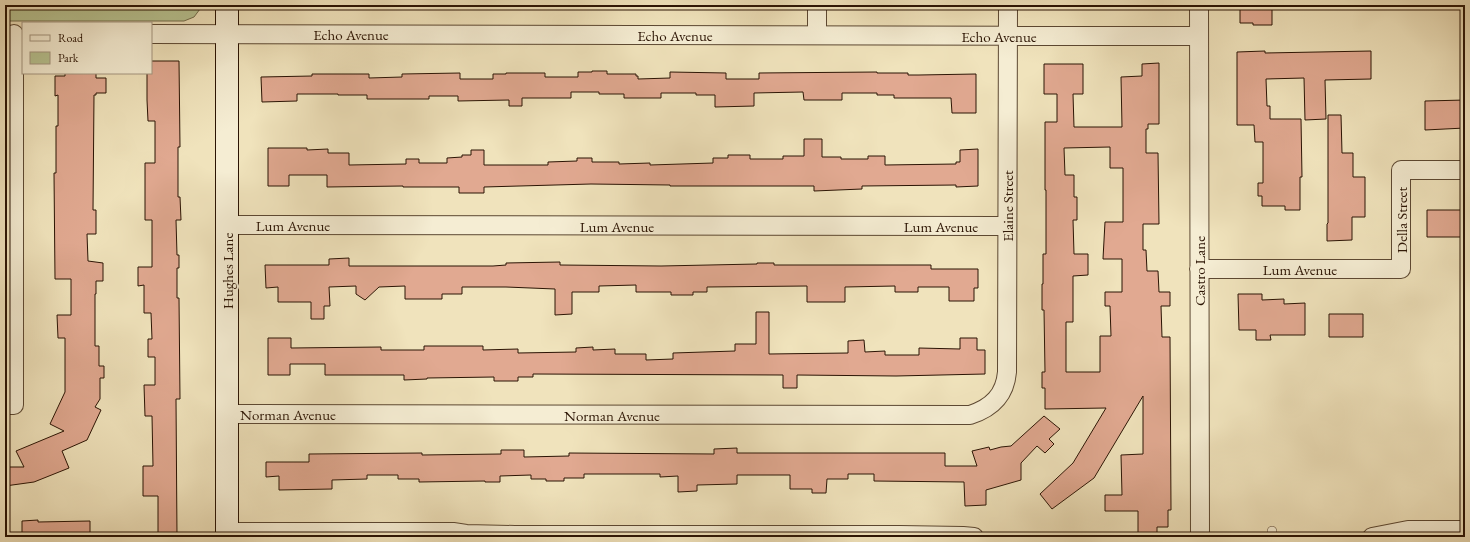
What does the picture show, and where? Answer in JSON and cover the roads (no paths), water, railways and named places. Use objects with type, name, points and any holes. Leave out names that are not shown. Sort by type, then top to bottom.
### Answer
[{"type":"street","name":"Hughes Lane","points":[[227,535],[228,5]]},
{"type":"street","points":[[817,5],[817,35]]},
{"type":"street","name":"Elaine Street","points":[[994,403],[1002,392],[1007,372],[1008,5]]},
{"type":"street","name":"Castro Lane","points":[[1199,5],[1200,537]]},
{"type":"street","points":[[9,405],[14,34]]},
{"type":"street","name":"Echo Avenue","points":[[152,34],[1199,36]]},
{"type":"street","name":"Della Street","points":[[1401,270],[1401,170],[1465,170]]},
{"type":"street","name":"Lum Avenue","points":[[227,225],[1007,226]]},
{"type":"street","name":"Lum Avenue","points":[[1199,269],[1401,270]]},
{"type":"street","name":"Norman Avenue","points":[[227,414],[970,415],[981,412],[994,403]]},
{"type":"street","points":[[1372,537],[1408,530],[1465,530]]},
{"type":"street","points":[[227,535],[424,535],[453,532],[515,536],[908,535],[974,537]]}]
